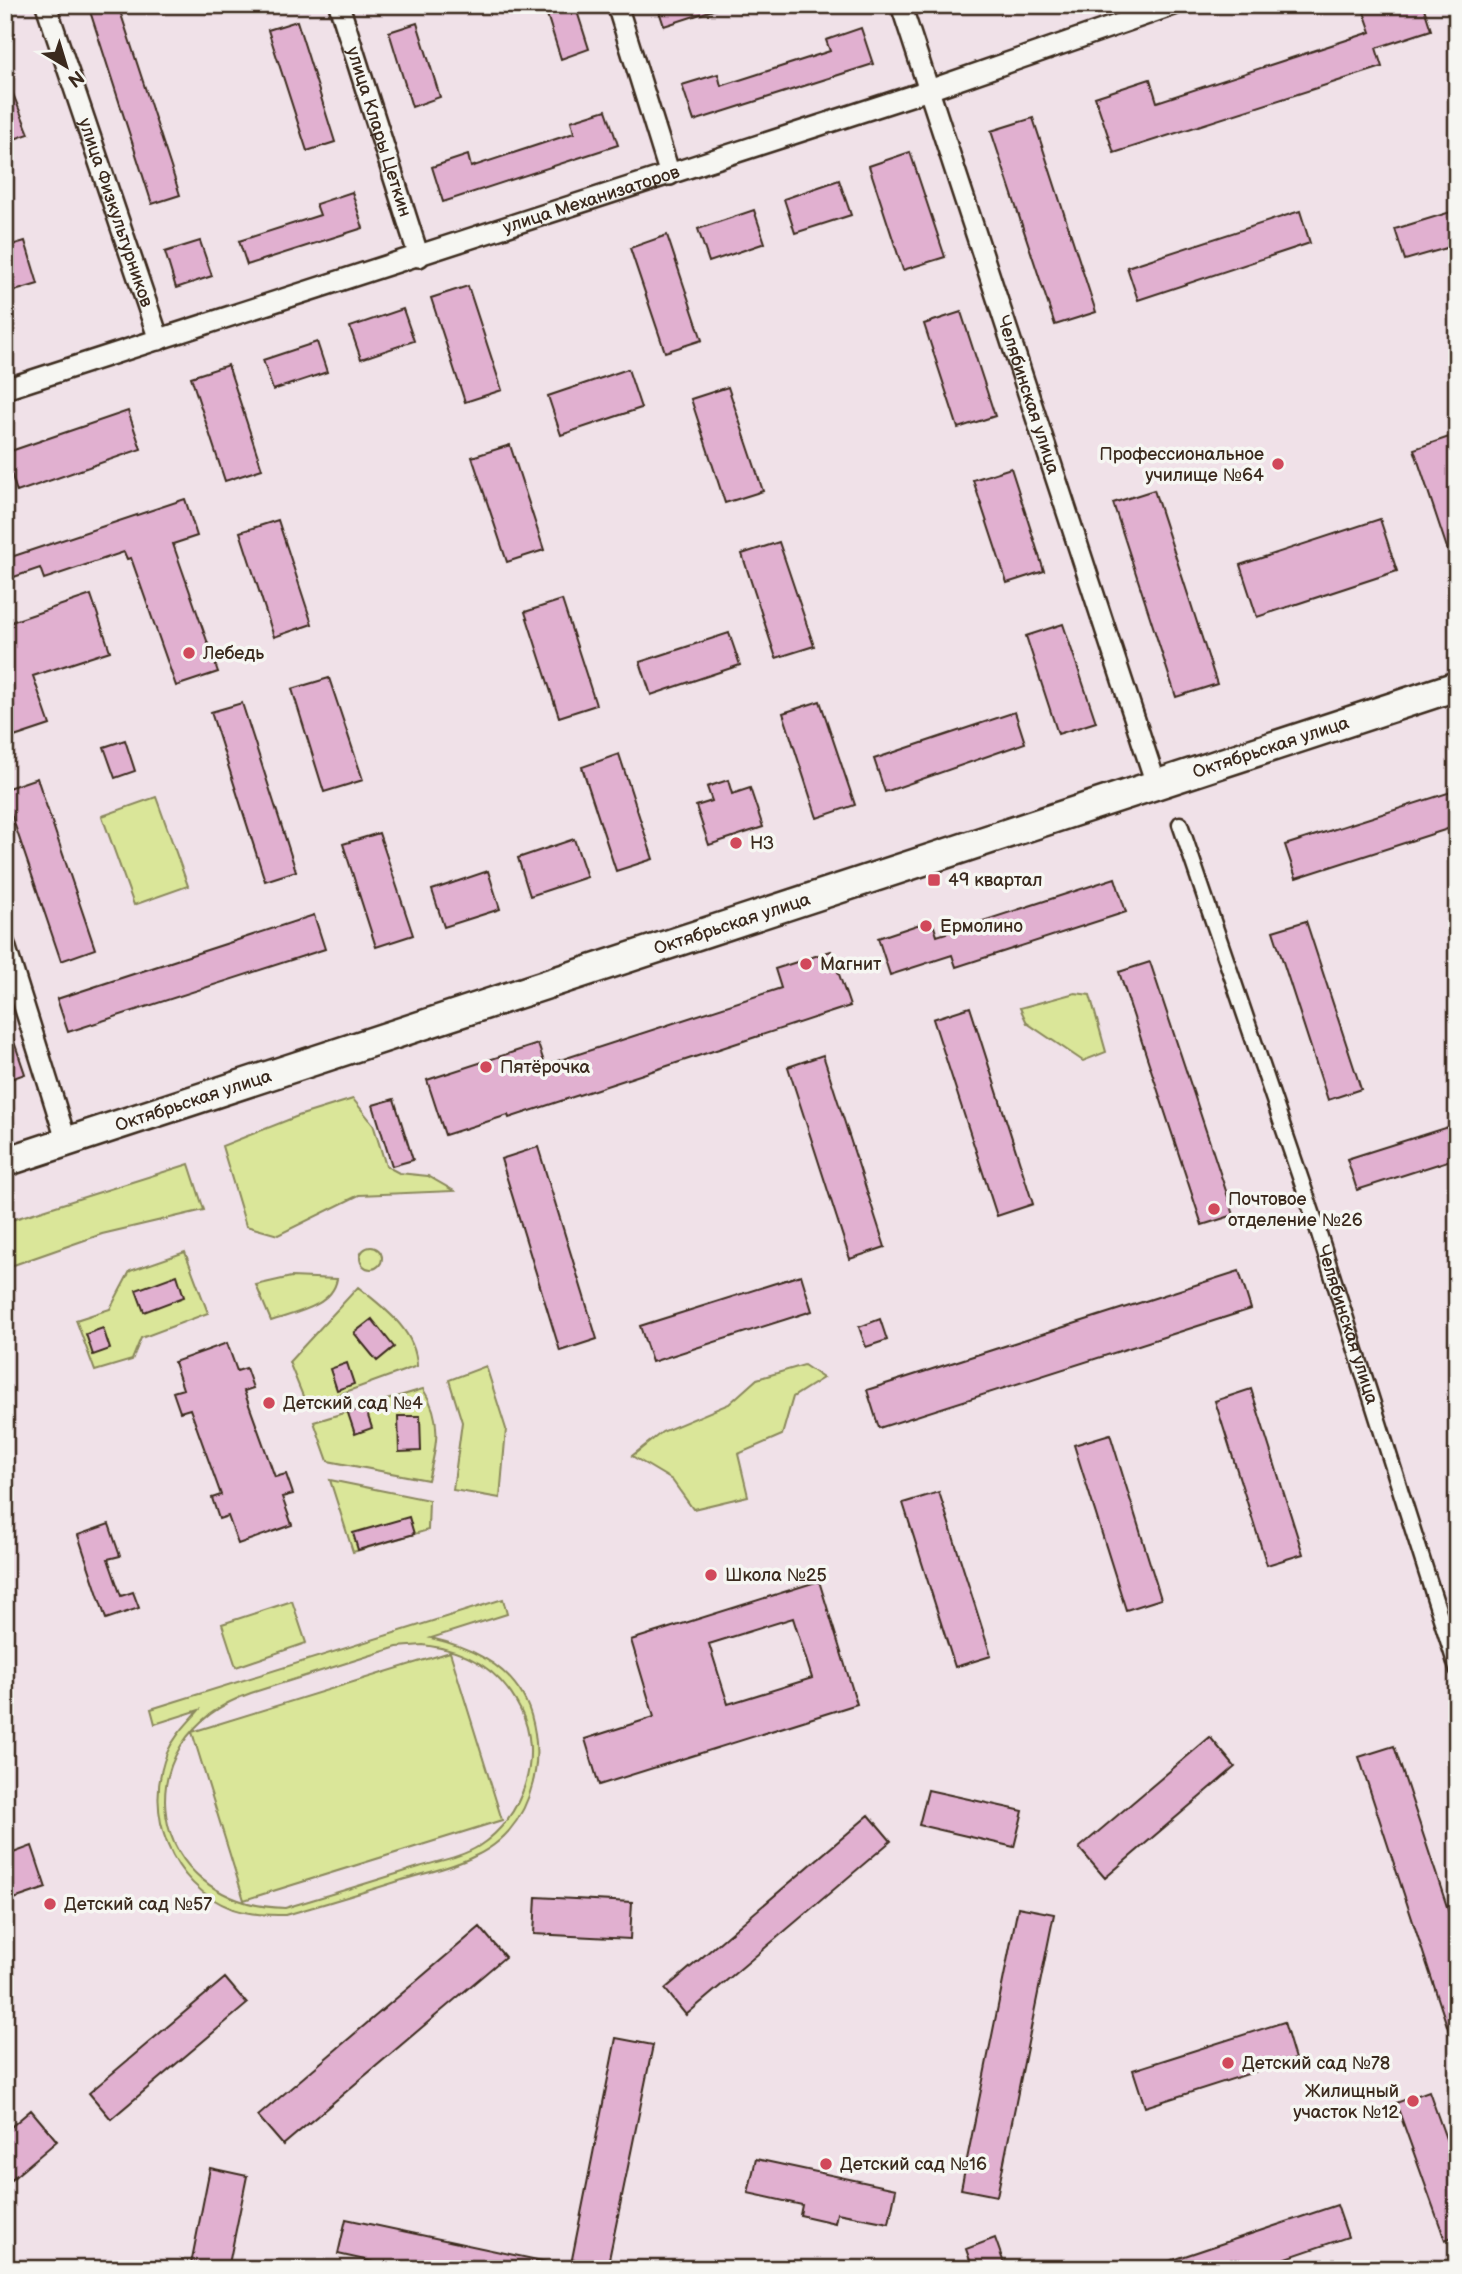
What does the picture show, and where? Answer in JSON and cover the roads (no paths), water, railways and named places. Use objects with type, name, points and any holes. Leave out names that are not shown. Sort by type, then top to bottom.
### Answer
[{"type":"main road","name":"Октябрьская улица","points":[[5,1161],[67,1143],[1457,686]]},
{"type":"street","name":"улица Физкультурников","points":[[46,5],[159,340]]},
{"type":"street","name":"улица Клары Цеткин","points":[[339,5],[419,257]]},
{"type":"street","points":[[617,5],[670,175]]},
{"type":"street","name":"Челябинская улица","points":[[901,5],[1156,784]]},
{"type":"street","name":"улица Механизаторов","points":[[5,390],[929,90],[1174,5]]},
{"type":"street","name":"Челябинская улица","points":[[1180,824],[1315,1221],[1457,1669]]},
{"type":"street","points":[[5,945],[67,1143]]},
{"type":"place","name":"Профессиональное училище №64","points":[[1278,464]]},
{"type":"place","name":"Лебедь","points":[[189,653]]},
{"type":"place","name":"НЗ","points":[[736,843]]},
{"type":"place","name":"49 квартал","points":[[934,880]]},
{"type":"place","name":"Ермолино","points":[[926,926]]},
{"type":"place","name":"Магнит","points":[[806,964]]},
{"type":"place","name":"Пятёрочка","points":[[486,1067]]},
{"type":"place","name":"Почтовое отделение №26","points":[[1214,1209]]},
{"type":"place","name":"Детский сад №4","points":[[269,1403]]},
{"type":"place","name":"Школа №25","points":[[711,1575]]},
{"type":"place","name":"Детский сад №57","points":[[50,1904]]},
{"type":"place","name":"Детский сад №78","points":[[1228,2063]]},
{"type":"place","name":"Жилищный участок №12","points":[[1413,2101]]},
{"type":"place","name":"Детский сад №16","points":[[826,2164]]}]
